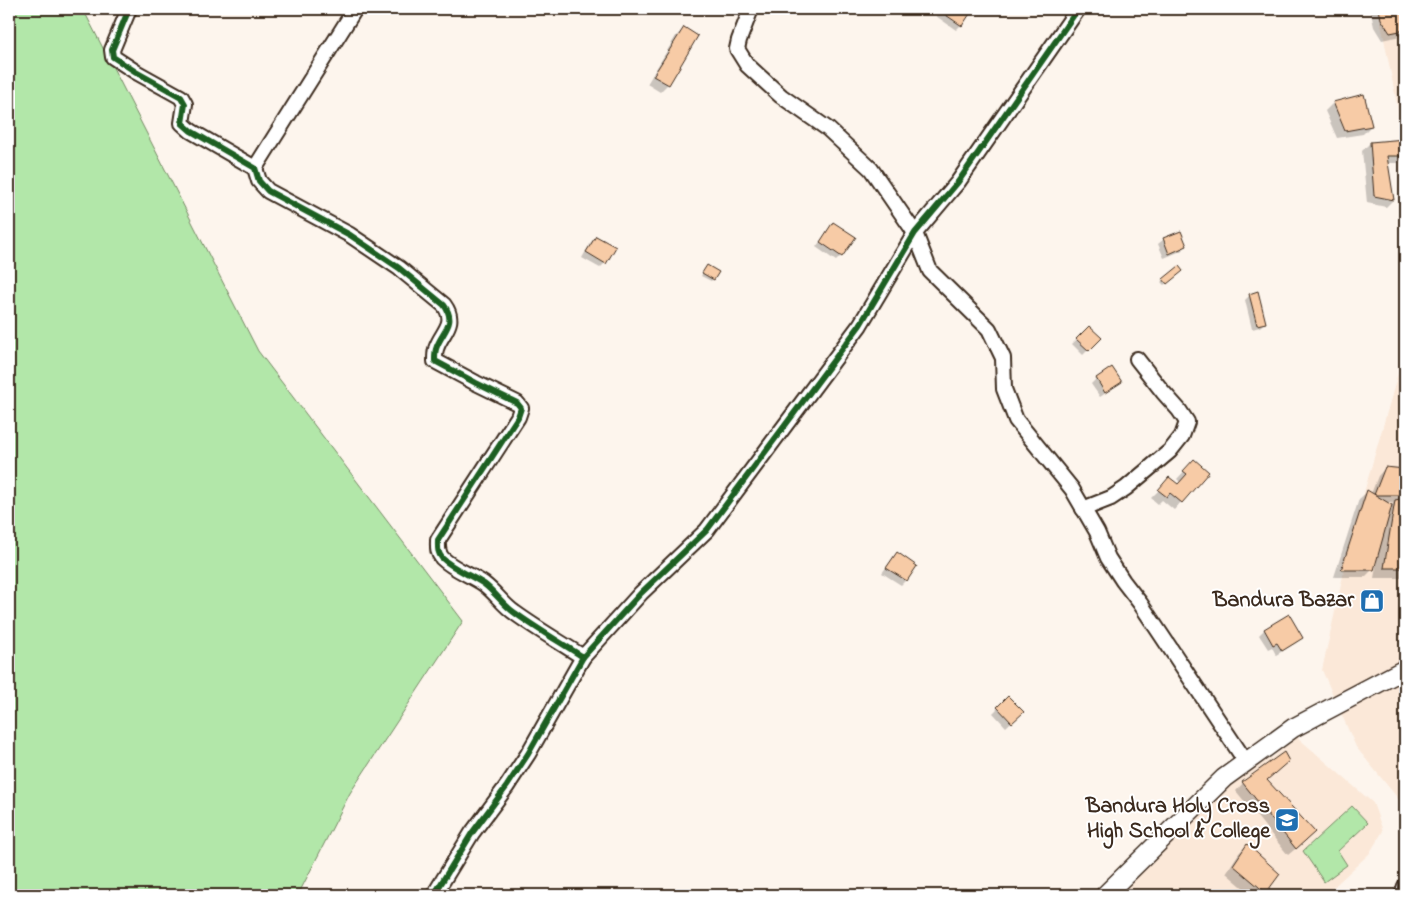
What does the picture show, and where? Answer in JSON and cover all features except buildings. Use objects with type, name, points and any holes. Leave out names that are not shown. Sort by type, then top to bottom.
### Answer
[{"type":"street","points":[[129,9],[112,50],[114,57],[136,72],[181,97],[185,104],[182,123],[192,131],[255,168],[259,181],[268,191],[350,235],[399,268],[444,305],[449,312],[448,326],[435,350],[435,361],[517,403],[521,408],[518,417],[438,540],[438,551],[448,563],[490,588],[515,613],[583,657]]},
{"type":"street","points":[[255,168],[355,9]]},
{"type":"street","points":[[751,9],[738,40],[737,49],[747,65],[782,96],[828,129],[870,169],[915,233],[930,271],[989,329],[1003,358],[1004,389],[1016,420],[1072,489],[1097,532],[1108,558],[1246,762]]},
{"type":"street","points":[[434,895],[472,833],[528,754],[583,657],[641,593],[707,530],[860,326],[915,233],[958,182],[1078,9]]},
{"type":"street","points":[[1083,509],[1110,498],[1126,488],[1170,451],[1182,436],[1187,422],[1136,359]]},
{"type":"street","points":[[1105,895],[1224,778],[1293,728],[1405,669]]},
{"type":"street","points":[[1402,895],[1405,886]]},
{"type":"shaded area","points":[[1378,9],[1405,9],[1405,148],[1397,104]]},
{"type":"shaded area","name":"Bandura Bazar","points":[[1405,343],[1405,807],[1356,747],[1322,670],[1353,531],[1403,356]]},
{"type":"shaded area","name":"Bandura Holy Cross High School & College","points":[[1297,737],[1373,803],[1383,831],[1369,854],[1325,895],[1290,890],[1286,895],[1117,895],[1238,778],[1274,756]]},
{"type":"green space","points":[[9,9],[83,9],[258,351],[463,621],[350,793],[298,895],[9,895]]},
{"type":"green space","points":[[1352,806],[1368,823],[1338,851],[1347,865],[1324,882],[1303,851]]},
{"type":"cycle path","points":[[129,9],[112,50],[113,57],[181,97],[185,104],[182,123],[191,131],[255,168],[259,181],[268,191],[350,235],[399,268],[444,305],[448,312],[449,323],[438,343],[435,361],[517,403],[521,408],[518,417],[438,540],[439,552],[446,562],[484,584],[515,613],[583,657]]},
{"type":"cycle path","points":[[434,895],[472,833],[528,754],[583,657],[641,593],[707,530],[860,325],[915,233],[958,182],[1078,9]]},
{"type":"place","name":"Bandura Bazar","points":[[1372,601]]},
{"type":"place","name":"Bandura Holy Cross High School & College","points":[[1287,820]]}]
